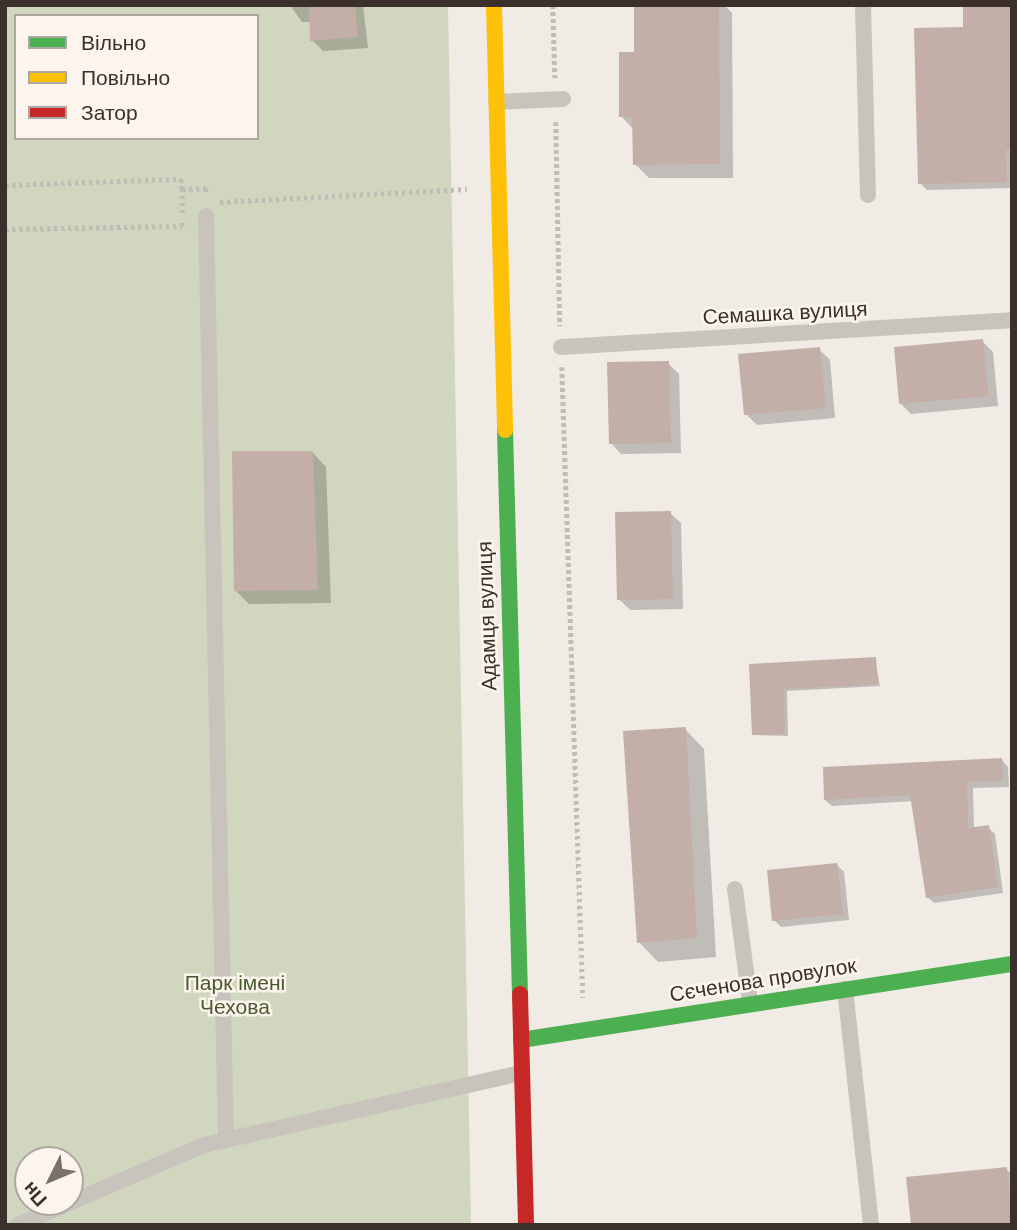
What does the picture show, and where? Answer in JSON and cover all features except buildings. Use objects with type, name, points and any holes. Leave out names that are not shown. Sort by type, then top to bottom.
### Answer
[{"type":"street","name":"Адамця вулиця","points":[[494,5],[496,188],[526,1225]]},
{"type":"street","name":"Сєченова провулок","points":[[521,1040],[751,1002],[1012,964]]},
{"type":"lane","points":[[863,5],[868,195]]},
{"type":"lane","points":[[496,102],[559,93]]},
{"type":"lane","points":[[206,216],[226,1139]]},
{"type":"lane","name":"Семашка вулиця","points":[[561,347],[1012,320]]},
{"type":"lane","points":[[735,889],[751,1002]]},
{"type":"lane","points":[[845,989],[871,1225]]},
{"type":"lane","points":[[18,1225],[226,1139],[522,1073]]},
{"type":"path","points":[[554,5],[559,93]]},
{"type":"path","points":[[556,115],[584,1030]]},
{"type":"path","points":[[5,185],[181,180],[182,189],[182,226],[5,229]]},
{"type":"path","points":[[182,189],[206,188],[206,202],[496,188]]},
{"type":"green space","name":"Парк імені Чехова","points":[[5,5],[448,5],[471,1225],[5,1225]]},
{"type":"traffic: fast","points":[[505,430],[520,994]]},
{"type":"traffic: fast","points":[[521,1040],[1012,964]]},
{"type":"traffic: slow","points":[[494,5],[505,430]]},
{"type":"traffic: jam","points":[[520,994],[526,1225]]}]
